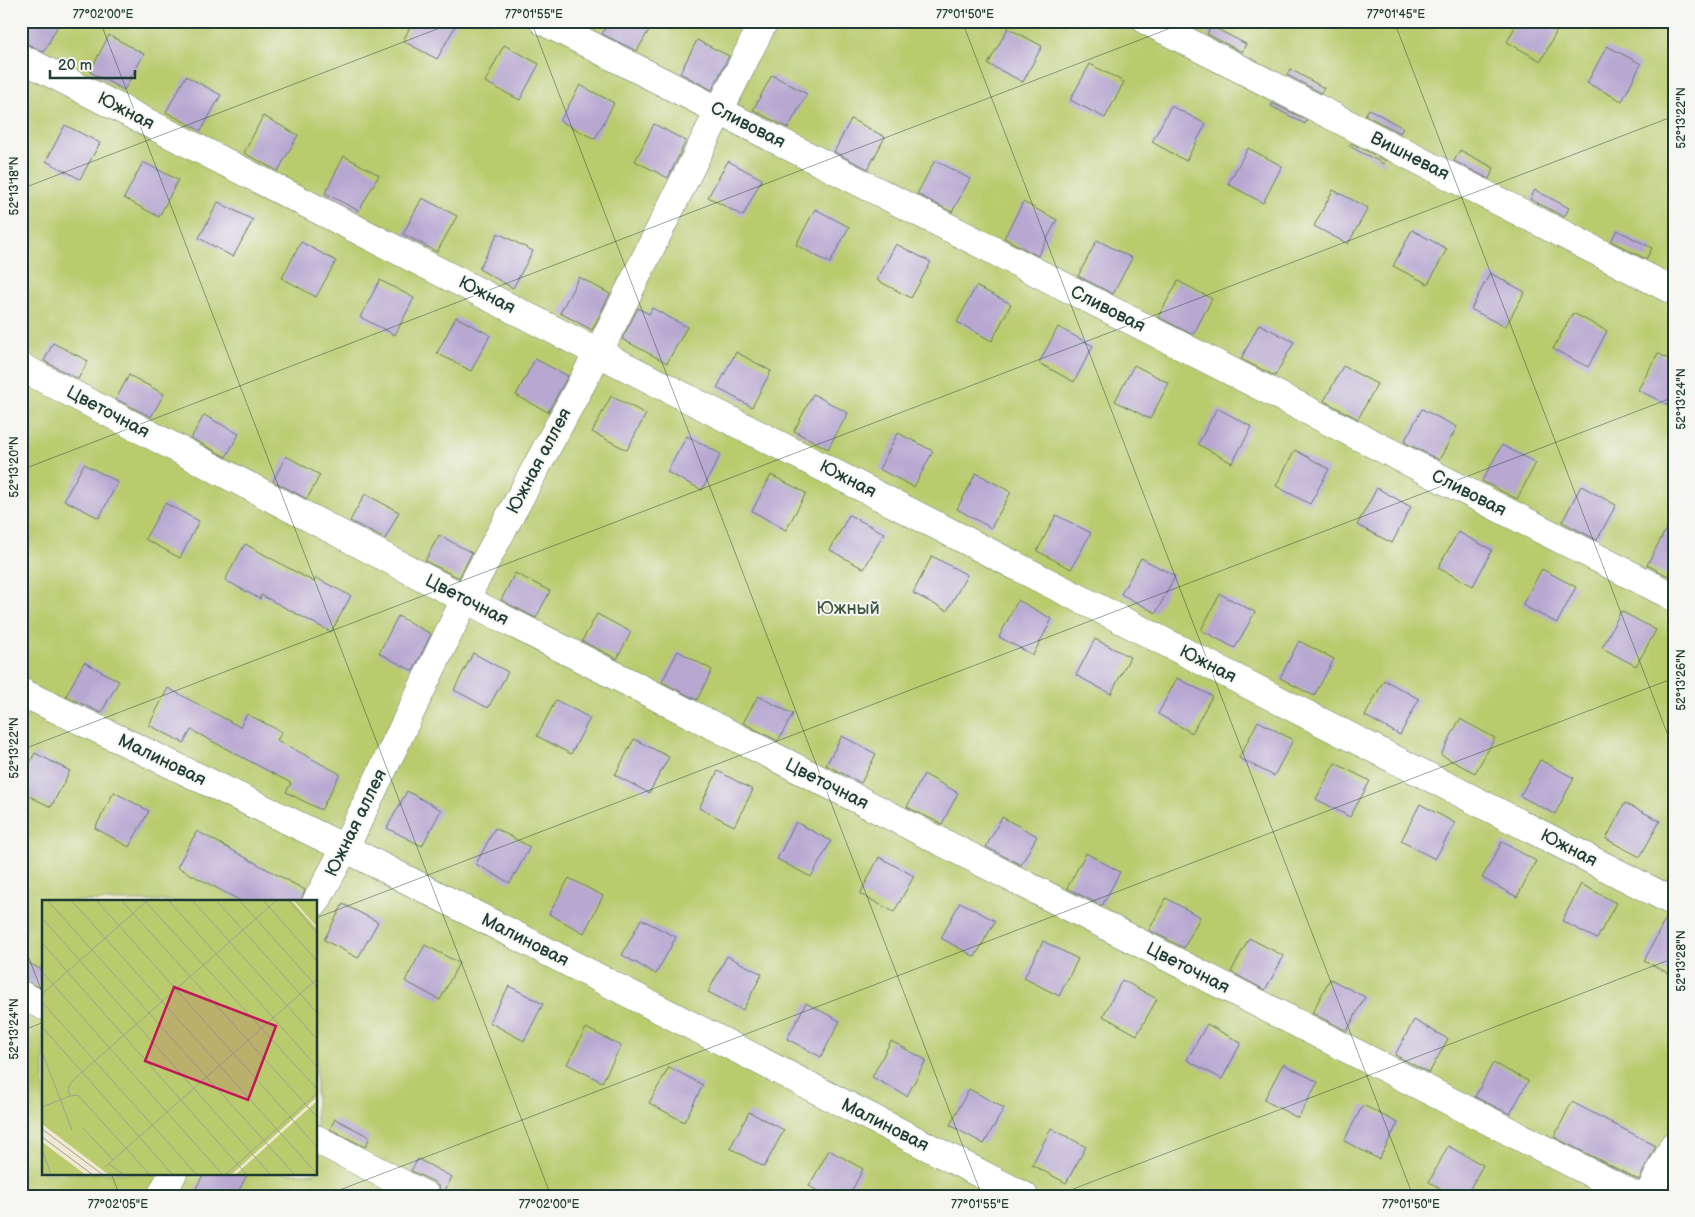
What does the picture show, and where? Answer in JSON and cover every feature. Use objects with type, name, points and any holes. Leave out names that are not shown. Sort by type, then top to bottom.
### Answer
[{"type":"street","name":"Сливовая","points":[[543,21],[1674,597]]},
{"type":"street","name":"Южная аллея","points":[[317,900],[345,848],[465,599],[599,351],[764,21]]},
{"type":"street","name":"Вишневая","points":[[1147,21],[1674,292]]},
{"type":"street","name":"Южная","points":[[21,58],[599,351],[1674,902]]},
{"type":"street","name":"Цветочная","points":[[21,367],[465,599],[1636,1196]]},
{"type":"street","name":"Малиновая","points":[[21,692],[345,848],[1024,1196]]},
{"type":"street","points":[[21,995],[42,1005]]},
{"type":"street","points":[[318,1140],[426,1196]]},
{"type":"street","points":[[1648,1196],[1674,1145]]},
{"type":"street","points":[[161,1196],[172,1174]]},
{"type":"green space","name":"Южный","points":[[21,21],[1674,21],[1674,1196],[21,1196]]},
{"type":"building","points":[[21,21],[60,21],[44,52],[21,41]]},
{"type":"building","points":[[413,21],[458,21],[437,59],[403,41]]},
{"type":"building","points":[[609,21],[654,21],[637,51],[602,34]]},
{"type":"building","points":[[1518,21],[1562,21],[1541,61],[1507,42]]},
{"type":"building","points":[[1211,26],[1246,44],[1242,52],[1207,34]]},
{"type":"building","points":[[1008,28],[1042,46],[1023,82],[988,64]]},
{"type":"building","points":[[109,35],[144,54],[124,90],[90,72]]},
{"type":"building","points":[[697,40],[729,56],[712,90],[680,73]]},
{"type":"building","points":[[504,45],[539,64],[520,100],[485,82]]},
{"type":"building","points":[[1607,46],[1641,64],[1622,101],[1587,83]]},
{"type":"building","points":[[1090,64],[1124,82],[1105,118],[1070,100]]},
{"type":"building","points":[[1290,69],[1324,88],[1321,93],[1287,75]]},
{"type":"building","points":[[772,75],[807,94],[788,128],[753,110]]},
{"type":"building","points":[[186,76],[221,95],[201,131],[166,112]]},
{"type":"building","points":[[580,85],[614,103],[595,139],[560,121]]},
{"type":"building","points":[[1272,103],[1307,120],[1305,124],[1271,106]]},
{"type":"building","points":[[1171,106],[1206,124],[1186,161],[1152,142]]},
{"type":"building","points":[[1369,109],[1403,128],[1400,133],[1365,115]]},
{"type":"building","points":[[263,116],[298,135],[278,171],[244,153]]},
{"type":"building","points":[[851,119],[885,137],[868,169],[834,152]]},
{"type":"building","points":[[654,124],[686,141],[668,178],[635,161]]},
{"type":"building","points":[[65,125],[100,143],[80,179],[46,161]]},
{"type":"building","points":[[1351,143],[1386,161],[1384,164],[1349,146]]},
{"type":"building","points":[[1248,148],[1282,166],[1263,203],[1228,184]]},
{"type":"building","points":[[1460,150],[1494,168],[1489,179],[1454,161]]},
{"type":"building","points":[[344,156],[379,175],[359,211],[325,193]]},
{"type":"building","points":[[935,160],[970,179],[952,212],[917,194]]},
{"type":"building","points":[[728,161],[762,179],[743,216],[708,197]]},
{"type":"building","points":[[143,162],[178,180],[159,217],[124,198]]},
{"type":"building","points":[[1333,190],[1368,208],[1348,244],[1314,226]]},
{"type":"building","points":[[1535,190],[1569,208],[1564,217],[1530,199]]},
{"type":"building","points":[[422,198],[457,216],[437,252],[403,234]]},
{"type":"building","points":[[218,202],[253,220],[233,257],[199,238]]},
{"type":"building","points":[[1023,202],[1057,220],[1038,256],[1004,238]]},
{"type":"building","points":[[815,209],[849,227],[830,263],[796,245]]},
{"type":"building","points":[[1412,230],[1447,249],[1428,284],[1393,266]]},
{"type":"building","points":[[1617,230],[1652,248],[1646,259],[1611,241]]},
{"type":"building","points":[[498,233],[533,251],[513,288],[479,269]]},
{"type":"building","points":[[1097,240],[1132,258],[1113,294],[1078,276]]},
{"type":"building","points":[[301,242],[336,261],[316,297],[282,278]]},
{"type":"building","points":[[896,244],[931,262],[911,298],[877,280]]},
{"type":"building","points":[[1490,273],[1525,292],[1505,327],[1471,309]]},
{"type":"building","points":[[579,277],[610,294],[592,330],[560,313]]},
{"type":"building","points":[[380,280],[414,298],[395,335],[360,317]]},
{"type":"building","points":[[1178,281],[1212,299],[1193,335],[1158,317]]},
{"type":"building","points":[[976,286],[1011,304],[992,341],[957,322]]},
{"type":"building","points":[[638,308],[649,314],[652,308],[687,327],[667,363],[622,339]]},
{"type":"building","points":[[1573,313],[1607,331],[1588,367],[1553,349]]},
{"type":"building","points":[[456,317],[490,335],[471,371],[437,353]]},
{"type":"building","points":[[1259,324],[1294,342],[1275,376],[1241,359]]},
{"type":"building","points":[[1058,327],[1093,346],[1074,382],[1039,363]]},
{"type":"building","points":[[53,343],[88,361],[78,379],[44,361]]},
{"type":"building","points":[[736,352],[771,371],[752,407],[717,388]]},
{"type":"building","points":[[1658,353],[1674,362],[1674,408],[1638,390]]},
{"type":"building","points":[[535,359],[568,376],[548,412],[516,395]]},
{"type":"building","points":[[1134,365],[1169,383],[1150,419],[1115,401]]},
{"type":"building","points":[[1343,366],[1377,384],[1358,419],[1324,401]]},
{"type":"building","points":[[129,375],[164,394],[151,417],[116,399]]},
{"type":"building","points":[[813,394],[848,413],[828,449],[794,431]]},
{"type":"building","points":[[611,396],[646,414],[627,450],[592,432]]},
{"type":"building","points":[[1217,408],[1252,427],[1232,463],[1198,444]]},
{"type":"building","points":[[1422,409],[1457,427],[1439,460],[1404,442]]},
{"type":"building","points":[[204,415],[239,434],[226,457],[191,438]]},
{"type":"building","points":[[898,433],[933,451],[914,487],[879,469]]},
{"type":"building","points":[[687,436],[721,454],[702,490],[667,472]]},
{"type":"building","points":[[1502,445],[1536,463],[1517,499],[1482,481]]},
{"type":"building","points":[[1295,450],[1329,469],[1310,504],[1276,486]]},
{"type":"building","points":[[286,456],[320,475],[307,499],[273,481]]},
{"type":"building","points":[[84,464],[118,482],[99,518],[64,500]]},
{"type":"building","points":[[976,473],[1011,492],[991,528],[957,509]]},
{"type":"building","points":[[771,475],[806,493],[786,530],[752,511]]},
{"type":"building","points":[[1581,486],[1616,505],[1597,540],[1562,522]]},
{"type":"building","points":[[1377,488],[1411,507],[1392,543],[1357,525]]},
{"type":"building","points":[[365,494],[399,512],[385,539],[350,521]]},
{"type":"building","points":[[165,503],[199,521],[180,558],[145,539]]},
{"type":"building","points":[[1674,514],[1674,579],[1647,565]]},
{"type":"building","points":[[849,515],[884,533],[864,569],[830,550]]},
{"type":"building","points":[[1056,515],[1091,533],[1071,569],[1037,551]]},
{"type":"building","points":[[1458,532],[1492,550],[1473,586],[1438,568]]},
{"type":"building","points":[[439,535],[472,553],[459,578],[425,561]]},
{"type":"building","points":[[245,544],[314,582],[316,578],[351,596],[331,632],[261,595],[260,599],[225,580]]},
{"type":"building","points":[[932,556],[967,575],[947,611],[913,593]]},
{"type":"building","points":[[1141,558],[1175,576],[1156,613],[1121,594]]},
{"type":"building","points":[[1542,569],[1576,587],[1557,623],[1522,605]]},
{"type":"building","points":[[515,573],[550,591],[536,618],[501,600]]},
{"type":"building","points":[[1220,594],[1255,612],[1235,648],[1201,630]]},
{"type":"building","points":[[1018,600],[1052,619],[1033,655],[999,637]]},
{"type":"building","points":[[1621,611],[1656,630],[1636,666],[1602,648]]},
{"type":"building","points":[[597,614],[631,632],[617,659],[582,641]]},
{"type":"building","points":[[398,616],[431,634],[413,671],[379,653]]},
{"type":"building","points":[[1095,639],[1130,657],[1111,694],[1076,675]]},
{"type":"building","points":[[1299,641],[1334,659],[1314,696],[1280,678]]},
{"type":"building","points":[[678,651],[712,670],[697,700],[662,682]]},
{"type":"building","points":[[473,653],[508,672],[488,708],[454,690]]},
{"type":"building","points":[[84,662],[119,681],[101,713],[66,696]]},
{"type":"building","points":[[1177,678],[1212,696],[1192,733],[1158,714]]},
{"type":"building","points":[[1384,680],[1419,699],[1400,735],[1365,716]]},
{"type":"building","points":[[168,688],[240,727],[247,714],[282,732],[277,740],[340,774],[321,810],[286,792],[291,783],[191,730],[184,743],[149,725]]},
{"type":"building","points":[[758,696],[793,714],[778,741],[743,723]]},
{"type":"building","points":[[556,700],[590,718],[571,754],[537,736]]},
{"type":"building","points":[[1460,719],[1495,738],[1475,773],[1441,755]]},
{"type":"building","points":[[1258,721],[1293,740],[1274,776],[1239,758]]},
{"type":"building","points":[[842,736],[876,754],[861,783],[826,765]]},
{"type":"building","points":[[634,739],[669,757],[649,793],[615,775]]},
{"type":"building","points":[[35,753],[70,771],[51,807],[21,792],[21,779]]},
{"type":"building","points":[[1540,760],[1574,778],[1555,814],[1520,796]]},
{"type":"building","points":[[1335,763],[1370,781],[1350,817],[1316,799]]},
{"type":"building","points":[[718,771],[753,790],[734,826],[699,808]]},
{"type":"building","points":[[924,774],[958,793],[942,824],[907,807]]},
{"type":"building","points":[[407,791],[441,810],[422,846],[387,828]]},
{"type":"building","points":[[114,792],[149,811],[129,847],[95,828]]},
{"type":"building","points":[[1625,803],[1660,821],[1640,857],[1606,839]]},
{"type":"building","points":[[1420,804],[1455,823],[1435,859],[1401,841]]},
{"type":"building","points":[[1002,817],[1037,836],[1021,865],[986,847]]},
{"type":"building","points":[[796,822],[831,841],[811,877],[777,859]]},
{"type":"building","points":[[495,828],[530,847],[510,883],[476,864]]},
{"type":"building","points":[[197,831],[305,890],[301,900],[239,900],[177,867]]},
{"type":"building","points":[[1502,842],[1536,861],[1517,897],[1482,878]]},
{"type":"building","points":[[1086,853],[1120,872],[1102,906],[1067,888]]},
{"type":"building","points":[[879,857],[914,876],[894,912],[860,894]]},
{"type":"building","points":[[569,878],[603,896],[584,933],[549,914]]},
{"type":"building","points":[[1581,884],[1616,903],[1597,939],[1562,921]]},
{"type":"building","points":[[1166,898],[1200,917],[1184,948],[1149,930]]},
{"type":"building","points":[[960,902],[995,921],[975,957],[941,938]]},
{"type":"building","points":[[343,904],[378,922],[358,958],[324,940]]},
{"type":"building","points":[[1667,916],[1674,917],[1674,976],[1644,961]]},
{"type":"building","points":[[641,919],[676,937],[656,974],[622,955]]},
{"type":"building","points":[[1249,938],[1284,956],[1265,990],[1231,972]]},
{"type":"building","points":[[1043,941],[1078,959],[1059,996],[1024,978]]},
{"type":"building","points":[[425,945],[459,963],[440,1000],[405,981]]},
{"type":"building","points":[[727,956],[762,974],[743,1010],[708,992]]},
{"type":"building","points":[[21,959],[42,970],[42,988],[21,980]]},
{"type":"building","points":[[1330,979],[1365,997],[1347,1031],[1312,1013]]},
{"type":"building","points":[[1122,980],[1157,999],[1137,1035],[1103,1016]]},
{"type":"building","points":[[509,986],[543,1004],[524,1041],[489,1022]]},
{"type":"building","points":[[806,1003],[840,1021],[821,1057],[787,1039]]},
{"type":"building","points":[[1414,1020],[1448,1039],[1429,1073],[1395,1055]]},
{"type":"building","points":[[1207,1024],[1241,1043],[1222,1079],[1187,1060]]},
{"type":"building","points":[[586,1028],[621,1046],[602,1082],[567,1064]]},
{"type":"building","points":[[891,1041],[926,1060],[907,1096],[872,1077]]},
{"type":"building","points":[[1493,1063],[1528,1081],[1510,1114],[1475,1097]]},
{"type":"building","points":[[1283,1064],[1318,1082],[1298,1118],[1264,1100]]},
{"type":"building","points":[[669,1067],[703,1085],[684,1122],[649,1103]]},
{"type":"building","points":[[969,1089],[1004,1108],[984,1144],[950,1125]]},
{"type":"building","points":[[1572,1102],[1656,1146],[1639,1180],[1554,1137]]},
{"type":"building","points":[[1363,1105],[1398,1123],[1379,1159],[1344,1141]]},
{"type":"building","points":[[749,1112],[784,1130],[764,1167],[730,1148]]},
{"type":"building","points":[[335,1119],[370,1137],[365,1147],[330,1129]]},
{"type":"building","points":[[1051,1128],[1086,1147],[1066,1183],[1032,1165]]},
{"type":"building","points":[[1448,1146],[1483,1165],[1466,1196],[1454,1196],[1429,1182]]},
{"type":"building","points":[[829,1150],[863,1169],[849,1196],[827,1196],[809,1186]]},
{"type":"building","points":[[418,1159],[452,1177],[442,1196],[439,1187],[434,1182],[411,1171]]},
{"type":"building","points":[[203,1174],[247,1174],[236,1196],[192,1196]]}]
